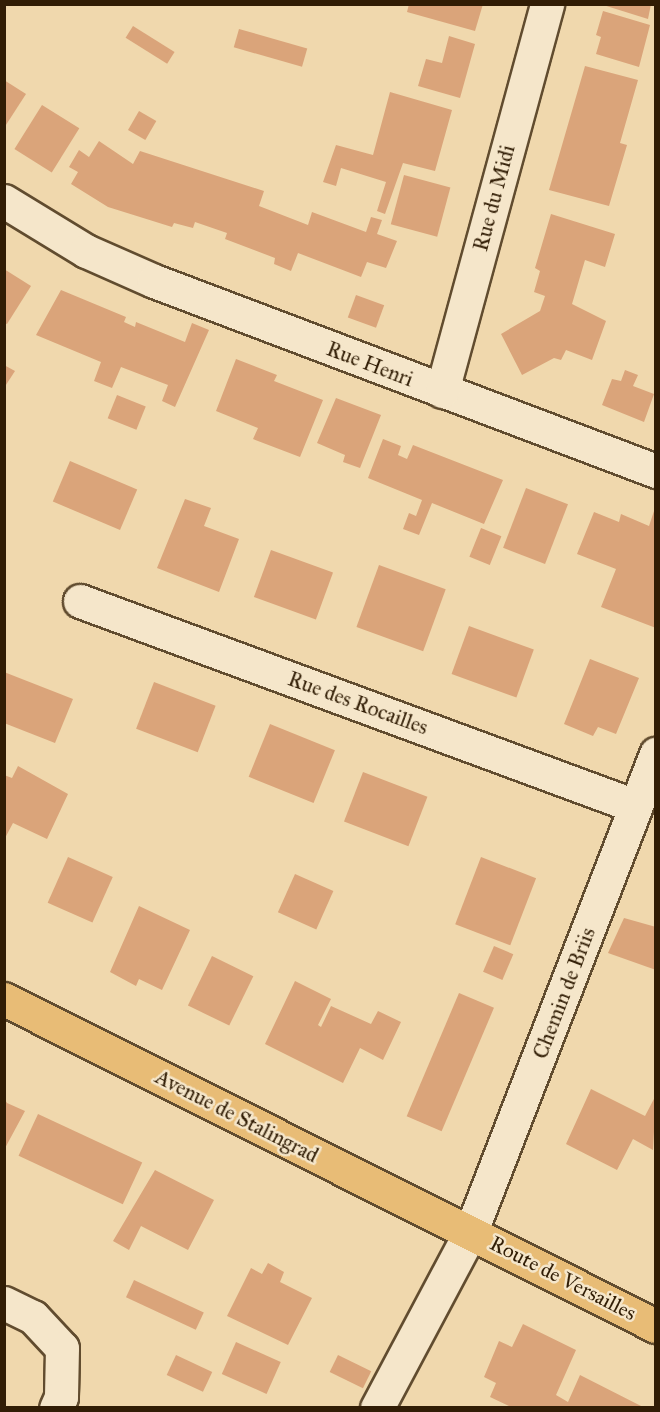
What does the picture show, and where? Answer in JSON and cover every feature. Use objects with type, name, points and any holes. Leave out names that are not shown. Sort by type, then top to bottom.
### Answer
[{"type":"main road","name":"Avenue de Stalingrad","points":[[4,999],[471,1231]]},
{"type":"main road","name":"Route de Versailles","points":[[471,1231],[656,1326]]},
{"type":"street","name":"Rue du Midi","points":[[442,392],[547,4]]},
{"type":"street","name":"Rue Henri","points":[[4,201],[86,251],[154,282],[656,471]]},
{"type":"street","name":"Rue des Rocailles","points":[[80,600],[635,806]]},
{"type":"street","name":"Chemin de Briis","points":[[377,1407],[471,1231],[656,754]]},
{"type":"street","points":[[4,1303],[33,1317],[62,1348],[61,1397],[56,1407]]},
{"type":"building","points":[[409,4],[483,4],[475,31],[407,12]]},
{"type":"building","points":[[600,4],[651,4],[648,19]]},
{"type":"building","points":[[603,11],[650,25],[639,67],[596,54],[601,37],[596,35]]},
{"type":"building","points":[[133,26],[175,52],[167,64],[126,38]]},
{"type":"building","points":[[239,29],[307,49],[302,67],[234,47]]},
{"type":"building","points":[[449,36],[475,44],[460,98],[418,86],[426,59],[442,63]]},
{"type":"building","points":[[585,66],[638,80],[620,143],[627,145],[609,206],[549,190]]},
{"type":"building","points":[[4,80],[26,94],[4,128]]},
{"type":"building","points":[[390,92],[452,110],[435,171],[403,163],[385,214],[377,211],[386,182],[341,168],[336,186],[323,182],[336,145],[373,155]]},
{"type":"building","points":[[42,105],[79,128],[52,172],[14,149]]},
{"type":"building","points":[[139,111],[156,121],[145,140],[128,130]]},
{"type":"building","points":[[99,141],[133,164],[140,151],[264,191],[259,206],[308,225],[312,212],[366,232],[371,217],[382,220],[377,234],[397,241],[386,268],[367,262],[361,277],[298,253],[291,271],[274,264],[275,258],[225,239],[227,233],[195,222],[193,228],[174,223],[172,227],[108,207],[71,184],[78,172],[69,167],[79,150],[89,157]]},
{"type":"building","points":[[404,175],[450,187],[437,237],[391,224]]},
{"type":"building","points":[[551,214],[615,234],[605,267],[585,260],[572,304],[606,321],[592,360],[566,350],[561,360],[554,358],[522,375],[501,334],[540,311],[545,296],[534,292],[540,271],[535,268]]},
{"type":"building","points":[[4,269],[31,286],[7,324],[4,323]]},
{"type":"building","points":[[61,290],[126,317],[124,322],[135,327],[136,322],[185,342],[192,323],[209,330],[175,407],[162,401],[168,385],[121,367],[112,388],[94,381],[101,362],[36,335]]},
{"type":"building","points":[[356,295],[384,305],[376,328],[348,318]]},
{"type":"building","points":[[236,359],[277,375],[274,381],[323,400],[300,457],[253,439],[258,428],[216,411]]},
{"type":"building","points":[[4,365],[15,371],[4,388]]},
{"type":"building","points":[[625,370],[638,375],[633,386],[654,394],[644,422],[602,405],[612,379],[621,381]]},
{"type":"building","points":[[117,395],[146,407],[136,430],[108,418]]},
{"type":"building","points":[[336,398],[381,415],[360,468],[343,462],[345,455],[317,443]]},
{"type":"building","points":[[383,439],[401,446],[398,455],[407,459],[413,445],[503,480],[484,524],[432,503],[419,535],[403,529],[409,513],[416,516],[422,500],[368,478]]},
{"type":"building","points":[[70,461],[137,490],[120,530],[53,502]]},
{"type":"building","points":[[526,488],[568,504],[545,564],[503,548]]},
{"type":"building","points":[[185,499],[211,508],[204,526],[239,539],[219,592],[157,568]]},
{"type":"building","points":[[655,508],[656,628],[601,607],[616,569],[577,554],[594,512],[619,522],[621,514],[649,526]]},
{"type":"building","points":[[481,528],[501,536],[490,565],[469,557]]},
{"type":"building","points":[[271,550],[333,573],[316,620],[254,597]]},
{"type":"building","points":[[379,565],[446,589],[423,651],[356,627]]},
{"type":"building","points":[[469,626],[534,650],[516,698],[452,674]]},
{"type":"building","points":[[590,659],[639,678],[616,734],[598,727],[593,736],[564,724]]},
{"type":"building","points":[[4,672],[73,699],[55,743],[4,723]]},
{"type":"building","points":[[154,682],[216,706],[198,752],[136,729]]},
{"type":"building","points":[[270,724],[335,750],[314,803],[249,777]]},
{"type":"building","points":[[18,766],[68,794],[47,839],[13,823],[4,840],[4,775],[12,778]]},
{"type":"building","points":[[363,772],[427,797],[408,846],[344,821]]},
{"type":"building","points":[[68,857],[113,877],[92,923],[48,903]]},
{"type":"building","points":[[481,857],[536,878],[510,945],[455,924]]},
{"type":"building","points":[[295,874],[333,891],[316,929],[278,912]]},
{"type":"building","points":[[139,906],[190,930],[162,990],[139,979],[136,986],[110,972]]},
{"type":"building","points":[[624,918],[656,927],[656,970],[608,953]]},
{"type":"building","points":[[494,946],[513,954],[502,980],[483,972]]},
{"type":"building","points":[[212,956],[253,976],[229,1026],[188,1005]]},
{"type":"building","points":[[295,981],[331,999],[318,1025],[321,1027],[331,1006],[371,1024],[378,1011],[401,1022],[383,1060],[360,1048],[343,1083],[265,1044]]},
{"type":"building","points":[[459,993],[494,1008],[442,1131],[407,1116]]},
{"type":"building","points":[[591,1089],[645,1116],[656,1095],[653,1150],[633,1139],[617,1170],[566,1144]]},
{"type":"building","points":[[4,1098],[7,1103],[25,1111],[4,1150]]},
{"type":"building","points":[[38,1114],[142,1163],[123,1204],[19,1156]]},
{"type":"building","points":[[155,1170],[214,1200],[188,1250],[141,1226],[129,1250],[113,1241]]},
{"type":"building","points":[[268,1263],[284,1272],[280,1282],[312,1298],[288,1345],[227,1316],[251,1268],[262,1274]]},
{"type":"building","points":[[134,1280],[204,1313],[196,1330],[126,1297]]},
{"type":"building","points":[[523,1324],[576,1350],[556,1395],[568,1402],[580,1375],[645,1408],[513,1408],[490,1397],[496,1383],[484,1377],[499,1341],[512,1347]]},
{"type":"building","points":[[236,1342],[281,1362],[267,1394],[222,1374]]},
{"type":"building","points":[[176,1355],[212,1372],[203,1392],[167,1375]]},
{"type":"building","points":[[338,1355],[371,1371],[363,1388],[330,1372]]}]
